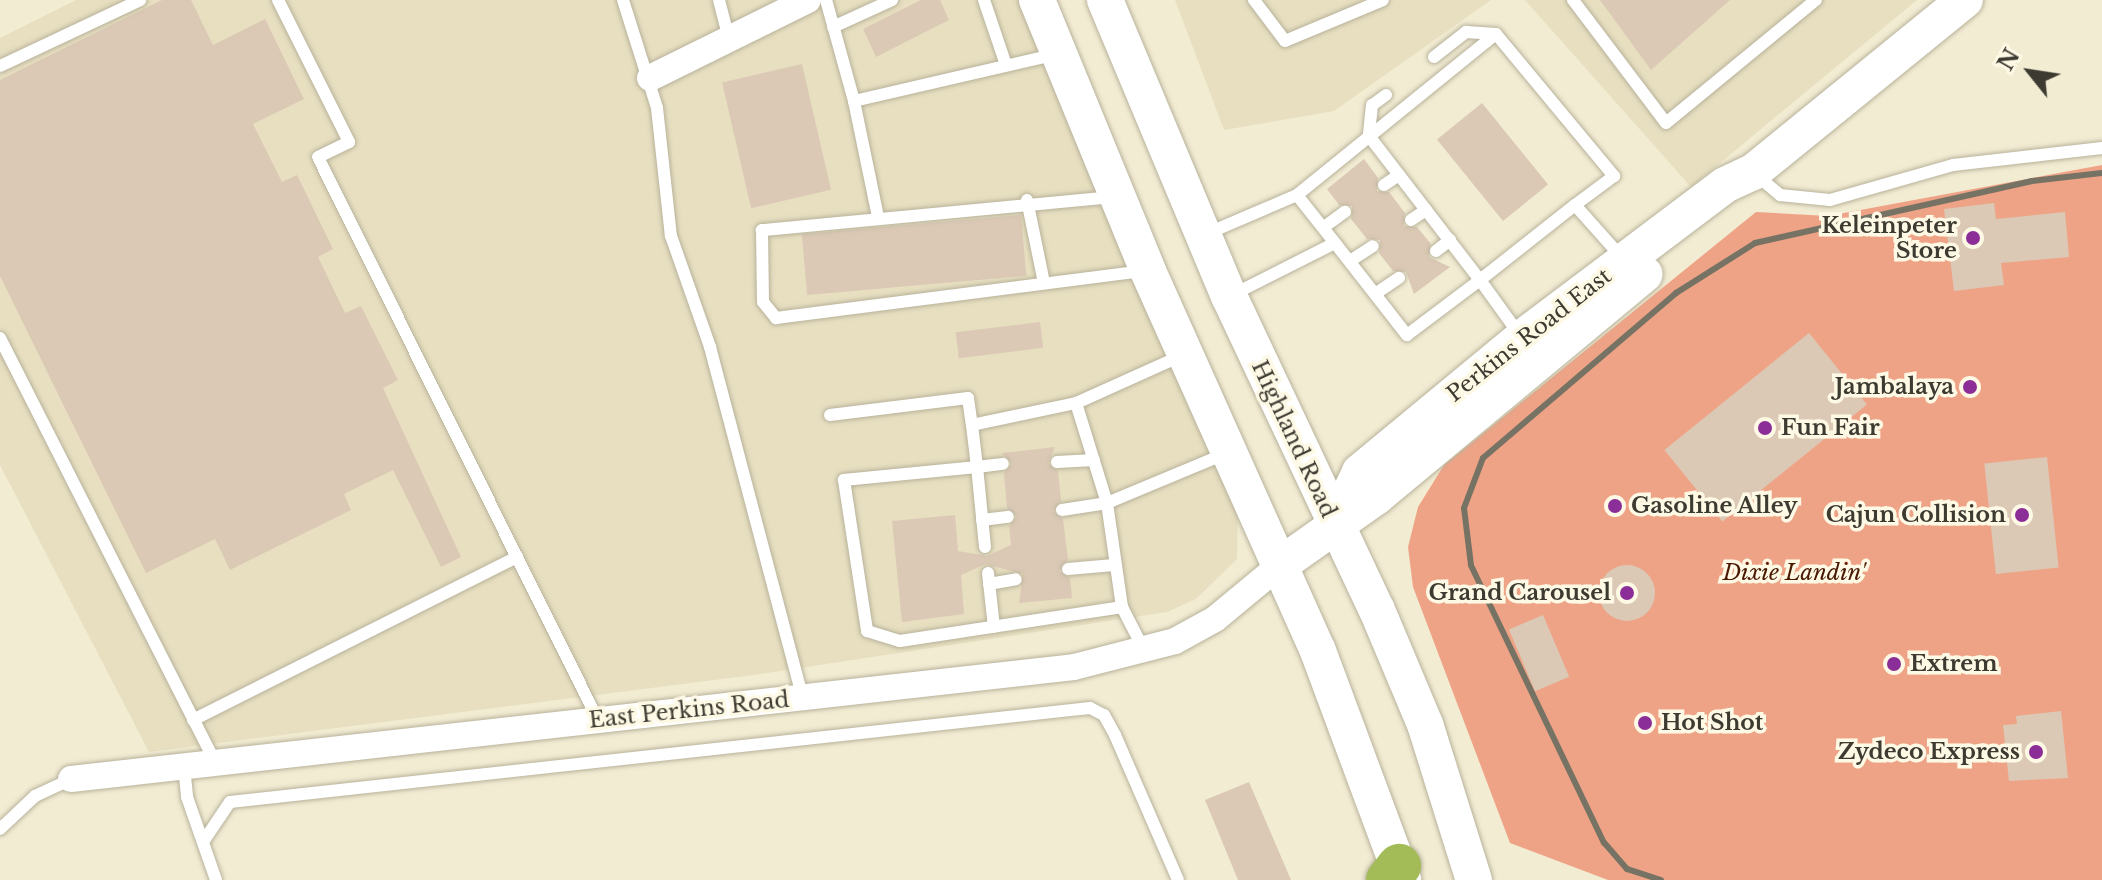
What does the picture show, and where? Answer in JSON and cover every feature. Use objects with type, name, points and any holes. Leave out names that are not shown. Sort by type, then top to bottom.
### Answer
[{"type":"main road","points":[[1037,0],[1116,197],[1280,565],[1397,875]]},
{"type":"main road","name":"Highland Road","points":[[1105,0],[1206,234],[1229,296],[1425,724],[1474,880]]},
{"type":"main road","name":"Perkins Road East","points":[[1334,526],[1360,472],[1522,338],[1624,260],[1753,172],[1965,0]]},
{"type":"main road","name":"Perkins Road East","points":[[1280,565],[1334,526],[1738,199],[1753,172]]},
{"type":"street","points":[[650,78],[808,0]]},
{"type":"street","name":"East Perkins Road","points":[[71,779],[1074,667],[1144,650],[1215,619],[1280,565]]},
{"type":"lane","points":[[0,66],[140,0]]},
{"type":"lane","points":[[278,0],[349,142],[318,157],[598,720]]},
{"type":"lane","points":[[623,0],[650,78],[671,236],[710,347],[803,698]]},
{"type":"lane","points":[[719,0],[729,39]]},
{"type":"lane","points":[[826,0],[854,101],[878,217]]},
{"type":"lane","points":[[833,27],[892,0]]},
{"type":"lane","points":[[984,0],[1006,65]]},
{"type":"lane","points":[[1254,0],[1285,41],[1383,0]]},
{"type":"lane","points":[[1578,2],[1666,123],[1816,0]]},
{"type":"lane","points":[[1297,195],[1407,335],[1614,176],[1496,34],[1466,32],[1434,57]]},
{"type":"lane","points":[[1206,234],[1297,195],[1496,34]]},
{"type":"lane","points":[[854,101],[1058,54]]},
{"type":"lane","points":[[1386,95],[1372,105],[1369,136],[1522,338]]},
{"type":"lane","points":[[1753,172],[1780,195],[1830,200],[1953,165],[2102,148]]},
{"type":"lane","points":[[1384,185],[1399,175]]},
{"type":"lane","points":[[1116,197],[1045,208],[1027,200],[762,230],[763,302],[776,318],[1148,271]]},
{"type":"lane","points":[[1027,200],[1044,283]]},
{"type":"lane","points":[[1575,205],[1624,260]]},
{"type":"lane","points":[[1411,220],[1426,210]]},
{"type":"lane","points":[[1324,227],[1345,212]]},
{"type":"lane","points":[[1436,251],[1450,240]]},
{"type":"lane","points":[[1229,296],[1335,243]]},
{"type":"lane","points":[[1350,261],[1373,246]]},
{"type":"lane","points":[[1375,294],[1399,278]]},
{"type":"lane","points":[[0,338],[216,763]]},
{"type":"lane","points":[[972,425],[1076,403],[1186,353]]},
{"type":"lane","points":[[830,415],[968,398],[985,547]]},
{"type":"lane","points":[[1076,403],[1107,503],[1122,607],[1144,650]]},
{"type":"lane","points":[[1062,510],[1107,503],[1229,453]]},
{"type":"lane","points":[[1057,462],[1094,460]]},
{"type":"lane","points":[[1003,464],[844,480],[850,554],[867,631],[900,641],[1122,607]]},
{"type":"lane","points":[[982,520],[1008,517]]},
{"type":"lane","points":[[193,720],[517,557]]},
{"type":"lane","points":[[1068,569],[1114,565]]},
{"type":"lane","points":[[994,627],[988,578],[1016,579]]},
{"type":"lane","points":[[203,842],[230,802],[1090,708],[1104,715],[1115,735],[1178,880]]},
{"type":"lane","points":[[184,767],[216,880]]},
{"type":"lane","points":[[0,829],[35,796],[71,779]]},
{"type":"shaded area","points":[[76,0],[1020,0],[1238,513],[1237,559],[1196,599],[1167,612],[761,674],[149,752],[0,465],[0,38]]},
{"type":"shaded area","points":[[1175,0],[1491,0],[1334,111],[1224,130]]},
{"type":"shaded area","points":[[1525,0],[1917,0],[1691,187]]},
{"type":"green space","name":"Dixie Landin'","points":[[2102,165],[2102,880],[1608,880],[1510,843],[1413,587],[1408,547],[1418,507],[1444,465],[1756,212],[1828,216]]},
{"type":"building","points":[[162,0],[191,0],[213,45],[265,19],[304,99],[253,124],[282,182],[297,175],[333,249],[318,257],[345,313],[361,306],[398,380],[383,388],[461,557],[441,567],[393,470],[344,494],[351,510],[230,570],[215,539],[146,573],[0,276],[0,80]]},
{"type":"building","points":[[921,0],[940,0],[949,20],[876,57],[863,29]]},
{"type":"building","points":[[1600,0],[1730,0],[1651,70]]},
{"type":"building","points":[[802,64],[831,190],[751,208],[722,82]]},
{"type":"building","points":[[1482,103],[1548,185],[1503,221],[1437,140]]},
{"type":"building","points":[[1364,159],[1378,178],[1377,191],[1389,192],[1405,213],[1404,226],[1417,227],[1431,244],[1429,257],[1450,267],[1414,294],[1406,272],[1393,271],[1379,253],[1380,240],[1367,239],[1351,219],[1352,206],[1339,205],[1327,189]]},
{"type":"building","points":[[1994,203],[1996,219],[2065,212],[2069,257],[2001,263],[2004,285],[1954,291],[1944,209]]},
{"type":"building","points":[[1021,215],[1026,276],[807,295],[802,234]]},
{"type":"building","points":[[1040,322],[1043,348],[959,358],[956,332]]},
{"type":"building","name":"Fun Fair","points":[[1809,333],[1867,404],[1722,522],[1664,450]]},
{"type":"building","points":[[1055,447],[1048,463],[1058,471],[1061,501],[1053,511],[1063,519],[1068,560],[1059,571],[1070,578],[1072,598],[1019,603],[1023,574],[986,564],[961,575],[964,614],[902,622],[892,521],[955,515],[958,551],[987,556],[1011,545],[1009,526],[1017,517],[1007,508],[1004,473],[1012,464],[1002,453]]},
{"type":"building","name":"Cajun Collision","points":[[2047,457],[2059,567],[1996,574],[1984,464]]},
{"type":"building","name":"Grand Carousel","points":[[1627,565],[1647,573],[1655,593],[1647,613],[1627,621],[1607,613],[1599,593],[1607,573]]},
{"type":"building","points":[[1543,615],[1569,677],[1535,691],[1509,629]]},
{"type":"building","name":"Zydeco Express","points":[[2061,711],[2068,778],[2009,781],[2003,725],[2017,724],[2016,716]]},
{"type":"building","points":[[1249,782],[1291,880],[1238,880],[1205,800]]},
{"type":"railway","points":[[1661,880],[1627,869],[1604,843],[1471,565],[1464,508],[1483,458],[1676,293],[1755,243],[2032,181],[2102,173]]},
{"type":"place","name":"Keleinpeter Store","points":[[1973,238]]},
{"type":"place","name":"Jambalaya","points":[[1970,387]]},
{"type":"place","name":"Fun Fair","points":[[1765,428]]},
{"type":"place","name":"Gasoline Alley","points":[[1615,506]]},
{"type":"place","name":"Cajun Collision","points":[[2022,515]]},
{"type":"place","name":"Grand Carousel","points":[[1627,593]]},
{"type":"place","name":"Extrem","points":[[1894,664]]},
{"type":"place","name":"Hot Shot","points":[[1645,723]]},
{"type":"place","name":"Zydeco Express","points":[[2036,752]]}]
